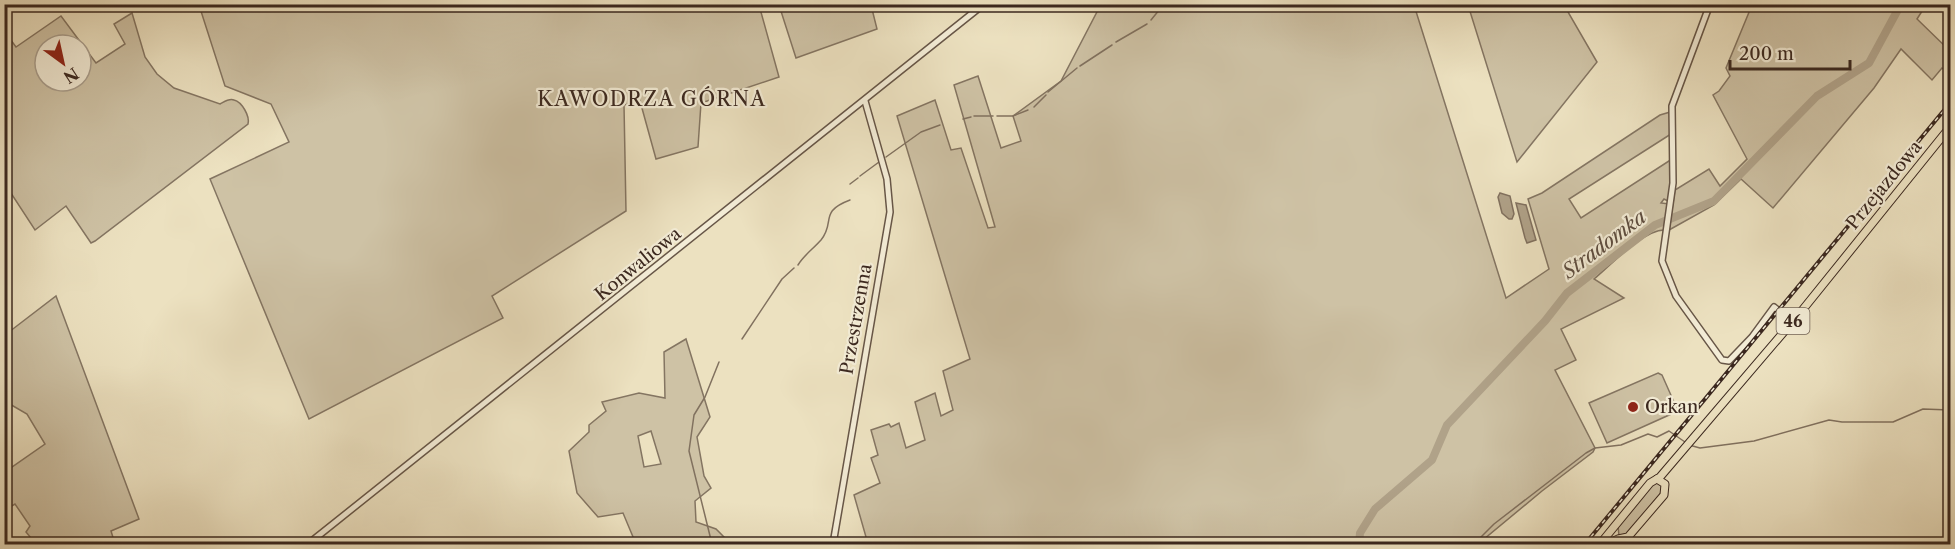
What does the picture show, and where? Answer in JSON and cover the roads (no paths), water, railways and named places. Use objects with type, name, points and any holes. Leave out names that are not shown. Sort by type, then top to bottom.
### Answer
[{"type":"main road","name":"Przejazdowa","points":[[1660,481],[1680,452],[1950,127]]},
{"type":"main road","name":"Przejazdowa","points":[[1743,377],[1789,319],[1840,262]]},
{"type":"main road","name":"46","points":[[1600,544],[1650,483],[1660,481],[1664,495],[1628,537],[1618,538],[1607,544]]},
{"type":"main road","points":[[1615,526],[1618,538]]},
{"type":"street","name":"Konwaliowa","points":[[308,544],[984,4]]},
{"type":"street","points":[[1710,4],[1672,106],[1674,165],[1670,214],[1662,253],[1668,279],[1676,296],[1722,360],[1729,361],[1739,352],[1774,307],[1789,319]]},
{"type":"street","name":"Przestrzenna","points":[[833,544],[890,212],[887,179],[865,101]]},
{"type":"waterway","points":[[1151,20],[1164,4]]},
{"type":"waterway","name":"Stradomka","points":[[1359,544],[1360,533],[1375,509],[1432,460],[1447,425],[1545,321],[1567,293],[1655,225],[1714,201],[1817,96],[1869,63],[1901,4]]},
{"type":"waterway","points":[[1116,42],[1147,24]]},
{"type":"waterway","points":[[1080,66],[1112,45]]},
{"type":"waterway","points":[[1048,92],[1077,68]]},
{"type":"waterway","points":[[1034,107],[1046,95]]},
{"type":"waterway","points":[[997,116],[1013,116],[1028,110]]},
{"type":"waterway","points":[[974,116],[993,116]]},
{"type":"waterway","points":[[963,119],[971,117]]},
{"type":"waterway","points":[[886,157],[921,132],[940,125]]},
{"type":"waterway","points":[[860,176],[879,162]]},
{"type":"waterway","points":[[850,184],[858,178]]},
{"type":"waterway","points":[[798,265],[825,234],[834,209],[850,200]]},
{"type":"waterway","points":[[742,339],[782,279],[794,268]]},
{"type":"waterway","points":[[712,544],[689,451],[694,415],[705,397],[719,362]]},
{"type":"waterway","points":[[1689,445],[1700,448],[1754,441],[1829,420],[1893,422],[1923,409],[1950,410]]},
{"type":"waterway","points":[[1474,544],[1494,524],[1595,448],[1621,445],[1648,434],[1657,437],[1669,431],[1685,442]]},
{"type":"railway","points":[[1585,544],[1950,103]]},
{"type":"place","name":"Orkan","points":[[1633,407]]},
{"type":"district","name":"KAWODRZA GÓRNA","points":[[652,99]]}]
